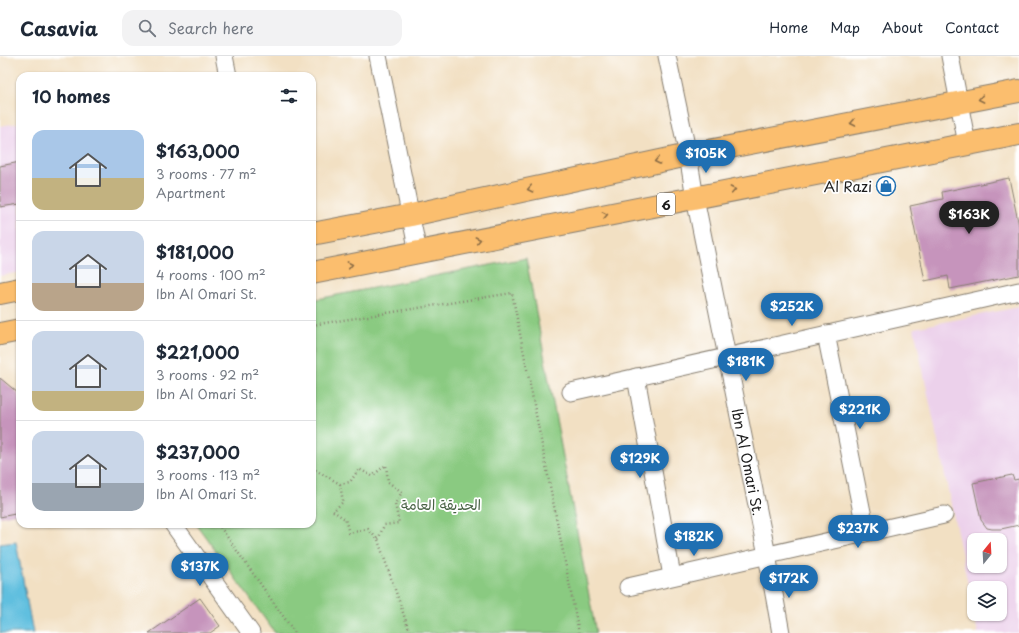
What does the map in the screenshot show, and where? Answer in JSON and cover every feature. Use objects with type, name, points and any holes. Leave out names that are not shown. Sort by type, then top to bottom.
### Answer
[{"type":"highway","points":[[316,233],[688,155],[1019,91]]},
{"type":"highway","name":"6","points":[[316,272],[1019,134]]},
{"type":"highway","points":[[0,293],[16,290]]},
{"type":"highway","points":[[0,334],[16,331]]},
{"type":"street","points":[[224,56],[227,72]]},
{"type":"street","points":[[378,56],[418,252]]},
{"type":"street","name":"Ibn Al Omari St.","points":[[667,56],[688,155],[695,198],[767,555],[781,633]]},
{"type":"street","points":[[950,56],[967,144]]},
{"type":"street","points":[[571,392],[1019,291]]},
{"type":"street","points":[[826,334],[866,532]]},
{"type":"street","points":[[636,377],[672,576]]},
{"type":"street","points":[[628,587],[944,515]]},
{"type":"street","points":[[176,528],[251,633]]},
{"type":"path","points":[[316,325],[512,293],[579,633]]},
{"type":"path","points":[[316,470],[340,484],[350,482],[359,470],[372,476],[386,465],[388,482],[402,492],[395,504],[399,523],[384,525],[378,540]]},
{"type":"path","points":[[340,484],[343,502],[333,511],[345,519],[349,533],[368,529],[378,540],[410,633]]},
{"type":"path","points":[[221,528],[295,633]]},
{"type":"shaded area","points":[[16,124],[16,273],[0,276],[0,126]]},
{"type":"shaded area","points":[[1019,307],[1019,633],[978,633],[975,621],[1007,621],[1007,581],[967,581],[914,328]]},
{"type":"green space","name":"الحديقة العامة","points":[[526,258],[596,633],[275,633],[199,528],[316,528],[316,299]]},
{"type":"water","points":[[16,542],[33,633],[0,633],[0,544]]},
{"type":"building","points":[[16,163],[16,205],[0,207],[0,166]]},
{"type":"building","points":[[1009,178],[1019,226],[1019,275],[950,289],[948,276],[925,281],[910,206],[943,199],[942,192]]},
{"type":"building","points":[[0,378],[16,391],[16,514],[0,517]]},
{"type":"building","points":[[1012,475],[1014,480],[1019,479],[1019,525],[1001,529],[987,528],[981,520],[973,483]]},
{"type":"building","points":[[200,598],[220,626],[210,633],[149,633]]},
{"type":"place","name":"Al Razi","points":[[886,186]]}]
